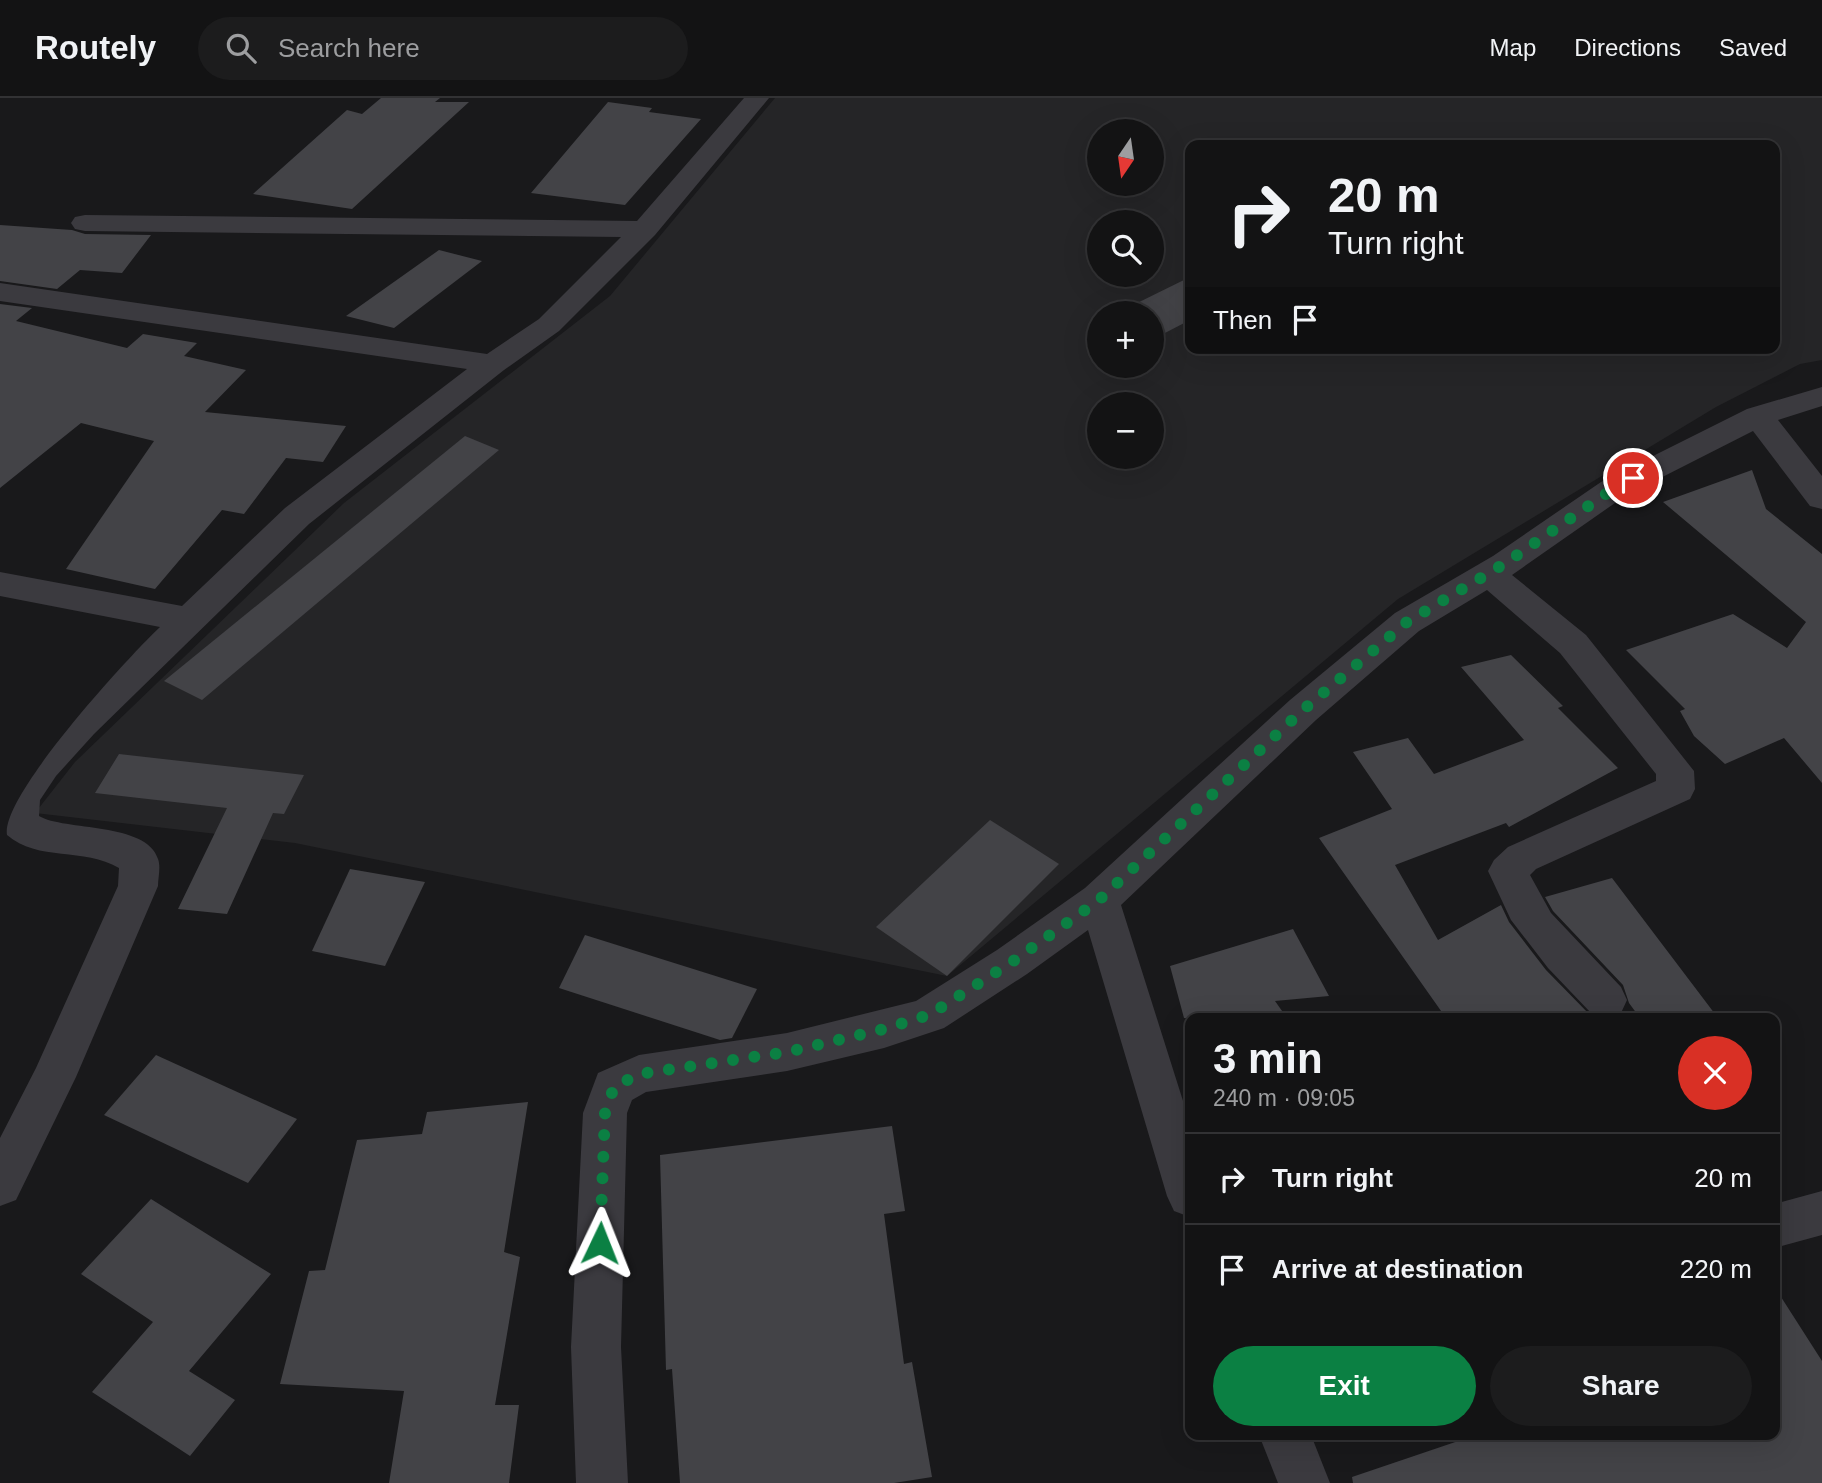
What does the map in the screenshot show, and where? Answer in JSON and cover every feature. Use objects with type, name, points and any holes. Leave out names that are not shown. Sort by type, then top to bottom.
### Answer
[{"type":"street","points":[[0,1185],[54,1077],[138,886],[139,860],[120,849],[90,841],[38,835],[19,823],[21,798],[43,766],[81,724],[297,516],[493,364],[549,325],[645,229],[757,98]]},
{"type":"street","points":[[85,223],[645,229]]},
{"type":"street","points":[[0,292],[493,364]]},
{"type":"street","points":[[602,1483],[596,1347],[605,1113],[614,1087],[639,1074],[787,1052],[884,1029],[929,1015],[1012,962],[1099,900],[1313,701],[1407,622],[1488,573],[1613,489],[1758,416],[1822,396]]},
{"type":"street","points":[[1758,416],[1822,498]]},
{"type":"street","points":[[1488,573],[1573,645],[1675,771],[1676,789],[1522,858],[1508,871],[1516,895],[1534,923],[1606,1000]]},
{"type":"street","points":[[0,584],[190,620]]},
{"type":"street","points":[[1099,900],[1185,1180]]},
{"type":"street","points":[[1780,1224],[1822,1213]]},
{"type":"street","points":[[1287,1440],[1304,1483]]},
{"type":"shaded area","points":[[775,98],[1822,98],[1822,360],[1800,364],[1716,407],[1398,599],[947,976],[295,843],[35,813],[75,762],[344,503],[610,296]]},
{"type":"building","points":[[381,98],[440,98],[435,102],[469,102],[352,209],[253,194],[347,110],[362,114]]},
{"type":"building","points":[[608,102],[652,108],[649,112],[701,119],[625,205],[531,193]]},
{"type":"building","points":[[0,225],[72,230],[85,234],[151,235],[122,273],[80,270],[57,289],[0,281]]},
{"type":"building","points":[[439,250],[482,261],[394,328],[346,316]]},
{"type":"building","points":[[1185,279],[1185,323],[1164,333],[1164,301],[1141,301]]},
{"type":"building","points":[[0,304],[32,308],[16,321],[127,348],[143,334],[197,343],[184,356],[246,370],[205,412],[346,426],[323,462],[286,458],[244,514],[222,510],[155,589],[66,569],[154,441],[81,423],[0,488]]},
{"type":"building","points":[[465,436],[499,450],[202,700],[164,681]]},
{"type":"building","points":[[1752,470],[1766,509],[1822,554],[1822,783],[1784,738],[1725,764],[1694,736],[1680,711],[1685,709],[1626,650],[1733,614],[1787,648],[1806,622],[1663,502]]},
{"type":"building","points":[[1511,655],[1563,706],[1558,708],[1618,768],[1509,827],[1506,823],[1395,865],[1438,940],[1501,905],[1509,922],[1546,970],[1588,1013],[1442,1013],[1319,838],[1392,809],[1353,752],[1408,738],[1434,774],[1524,740],[1461,667]]},
{"type":"building","points":[[119,754],[304,775],[284,814],[273,813],[227,914],[178,909],[227,808],[95,793]]},
{"type":"building","points":[[990,820],[1059,864],[947,976],[876,927]]},
{"type":"building","points":[[350,869],[425,882],[385,966],[312,951]]},
{"type":"building","points":[[1612,878],[1714,1013],[1636,1013],[1629,1003],[1623,985],[1553,911],[1545,897]]},
{"type":"building","points":[[1293,929],[1329,996],[1275,1001],[1283,1013],[1185,1013],[1184,1018],[1170,966]]},
{"type":"building","points":[[585,935],[757,989],[732,1038],[720,1040],[559,988]]},
{"type":"building","points":[[156,1055],[297,1119],[248,1183],[104,1115]]},
{"type":"building","points":[[528,1102],[504,1252],[520,1257],[495,1405],[519,1405],[509,1483],[389,1483],[404,1391],[280,1384],[309,1271],[325,1270],[357,1140],[422,1134],[427,1112]]},
{"type":"building","points":[[892,1126],[905,1211],[884,1214],[904,1364],[912,1362],[932,1477],[894,1483],[680,1483],[672,1369],[666,1370],[660,1155]]},
{"type":"building","points":[[151,1199],[271,1274],[189,1371],[235,1400],[190,1456],[92,1392],[153,1322],[81,1274]]},
{"type":"building","points":[[1780,1295],[1822,1361],[1822,1483],[1353,1483],[1352,1477],[1461,1440],[1780,1440]]},
{"type":"route","points":[[600,1243],[605,1113],[614,1087],[639,1074],[787,1052],[884,1029],[929,1015],[1012,962],[1099,900],[1303,710],[1407,622],[1504,564],[1633,478]]}]
